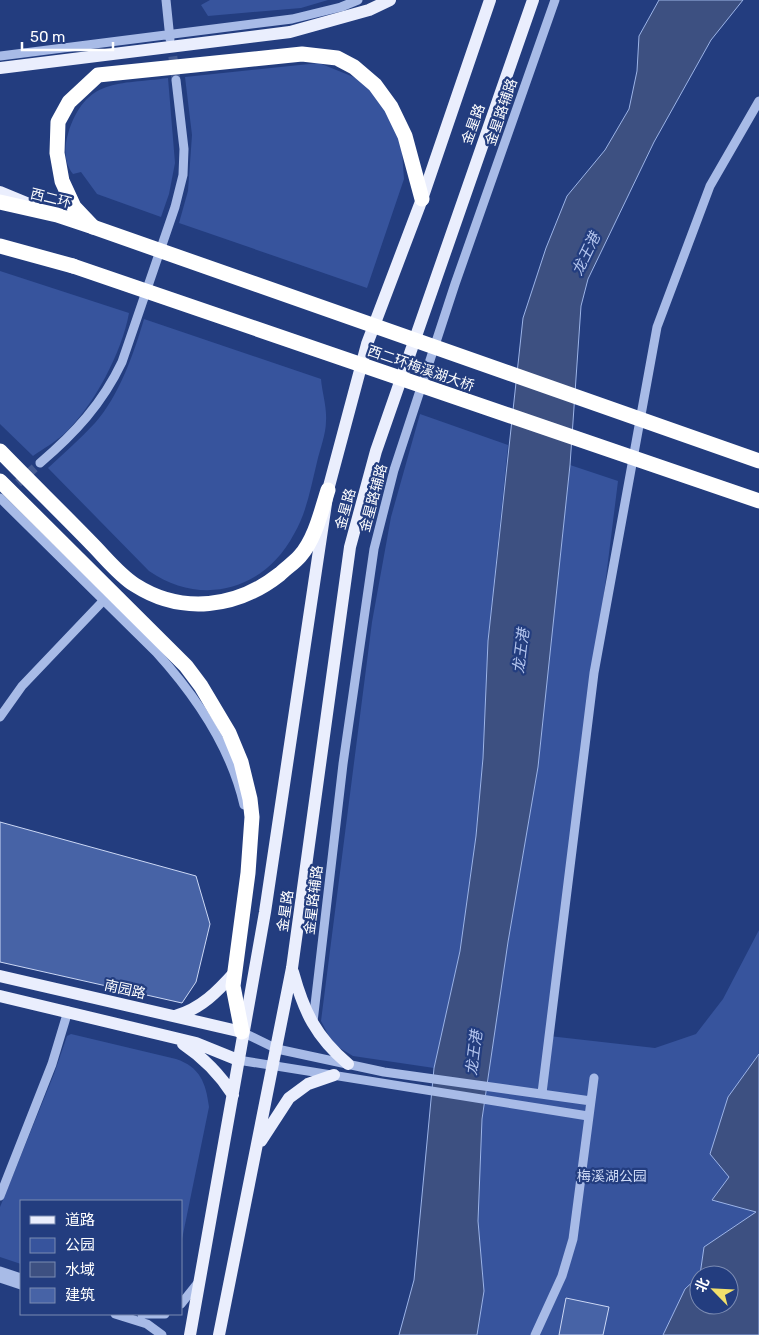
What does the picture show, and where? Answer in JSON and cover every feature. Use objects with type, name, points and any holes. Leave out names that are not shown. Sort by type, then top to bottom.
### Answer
[{"type":"highway","points":[[93,227],[74,207],[62,181],[56,153],[58,122],[69,102],[98,75],[302,54],[337,58],[354,67],[375,85],[391,107],[406,136],[422,199]]},
{"type":"highway","name":"西二环","points":[[0,202],[57,215],[93,227]]},
{"type":"highway","name":"西二环梅溪湖大桥","points":[[93,227],[759,461]]},
{"type":"highway","points":[[0,246],[29,254]]},
{"type":"highway","points":[[0,257],[29,254]]},
{"type":"highway","name":"西二环梅溪湖大桥","points":[[29,254],[73,266],[759,501]]},
{"type":"highway","points":[[0,451],[133,584],[168,601],[192,605],[211,605],[243,596],[264,586],[284,570],[300,556],[312,538],[328,490]]},
{"type":"highway","points":[[4,486],[162,642],[201,686],[229,733],[241,762],[251,808],[250,846],[233,986],[242,1032]]},
{"type":"main road","points":[[0,68],[290,32],[369,10],[390,0]]},
{"type":"main road","name":"金星路","points":[[190,1335],[233,1095],[242,1032],[265,912],[328,490],[367,344],[422,199],[490,0]]},
{"type":"main road","name":"金星路","points":[[219,1335],[292,968],[350,546],[376,451],[533,0]]},
{"type":"main road","points":[[0,192],[57,215]]},
{"type":"main road","points":[[292,968],[300,996],[312,1025],[329,1048],[348,1064]]},
{"type":"main road","points":[[175,1016],[187,1013],[213,997],[235,972]]},
{"type":"main road","name":"南园路","points":[[0,976],[242,1032]]},
{"type":"main road","points":[[0,996],[196,1043],[238,1060]]},
{"type":"main road","points":[[172,1037],[201,1056],[221,1076],[233,1095]]},
{"type":"main road","points":[[257,1148],[289,1098],[308,1084],[334,1075]]},
{"type":"street","points":[[166,0],[170,37]]},
{"type":"street","points":[[0,56],[170,37],[292,19],[341,7],[358,0]]},
{"type":"street","name":"金星路辅路","points":[[312,1025],[343,764],[374,549],[394,470],[440,330],[555,0]]},
{"type":"street","points":[[40,463],[70,437],[95,409],[111,386],[122,362],[175,207],[183,175],[184,149],[176,80]]},
{"type":"street","points":[[542,1093],[594,673],[657,327],[710,186],[759,101]]},
{"type":"street","points":[[4,486],[0,499],[173,670],[204,714],[220,742],[242,795],[250,846]]},
{"type":"street","points":[[0,717],[22,686],[103,601]]},
{"type":"street","points":[[0,1196],[52,1064],[68,1012]]},
{"type":"street","points":[[242,1032],[277,1048],[384,1072],[591,1101]]},
{"type":"street","points":[[238,1060],[588,1116]]},
{"type":"street","points":[[535,1335],[562,1276],[573,1239],[594,1078]]},
{"type":"street","points":[[0,1271],[20,1278]]},
{"type":"street","points":[[0,1278],[20,1285]]},
{"type":"street","points":[[182,1303],[200,1280]]},
{"type":"street","points":[[118,1315],[147,1324],[162,1335]]},
{"type":"green space","points":[[210,0],[328,0],[301,8],[208,16],[201,5]]},
{"type":"green space","points":[[319,63],[366,82],[386,106],[401,138],[404,179],[367,288],[179,223],[188,191],[192,135],[185,77]]},
{"type":"green space","points":[[168,78],[175,163],[169,194],[161,217],[97,194],[81,172],[73,174],[70,170],[66,160],[65,149],[75,116],[84,102],[94,93],[106,87],[119,84]]},
{"type":"green space","points":[[0,271],[129,313],[113,361],[86,409],[64,434],[33,456],[0,424]]},
{"type":"green space","points":[[144,319],[321,379],[326,410],[325,431],[302,517],[294,534],[281,553],[266,569],[249,580],[230,587],[210,590],[189,588],[169,582],[149,571],[48,468],[104,412],[130,360]]},
{"type":"green space","points":[[420,414],[508,445],[488,641],[483,758],[476,836],[460,951],[434,1068],[353,1056],[333,1044],[321,1021],[372,622],[391,517]]},
{"type":"green space","name":"梅溪湖公园","points":[[570,465],[618,481],[549,1036],[655,1048],[696,1034],[723,999],[759,930],[759,1335],[477,1335],[484,1291],[478,1221],[482,1119],[508,942],[538,767]]},
{"type":"green space","points":[[71,1034],[176,1059],[191,1066],[204,1083],[209,1107],[182,1239],[182,1200],[20,1200],[20,1264],[0,1257],[0,1207],[54,1074],[67,1036]]},
{"type":"water","name":"龙王港","points":[[659,0],[743,0],[711,40],[654,142],[588,279],[581,306],[570,465],[538,767],[508,942],[482,1119],[478,1221],[484,1291],[477,1335],[399,1335],[414,1280],[434,1068],[460,951],[476,836],[483,758],[488,641],[523,318],[546,248],[567,196],[605,150],[629,109],[637,71],[639,36]]},
{"type":"water","points":[[759,1054],[759,1335],[663,1335],[685,1289],[689,1285],[689,1315],[739,1315],[739,1265],[701,1265],[704,1247],[756,1212],[712,1200],[729,1177],[710,1154],[728,1097]]},
{"type":"building","points":[[0,822],[196,876],[210,924],[196,982],[182,1003],[0,962]]},
{"type":"building","points":[[566,1298],[609,1307],[603,1335],[559,1335]]},
{"type":"tunnel","points":[[171,43],[176,80]]},
{"type":"tunnel","points":[[8,492],[40,463]]}]
